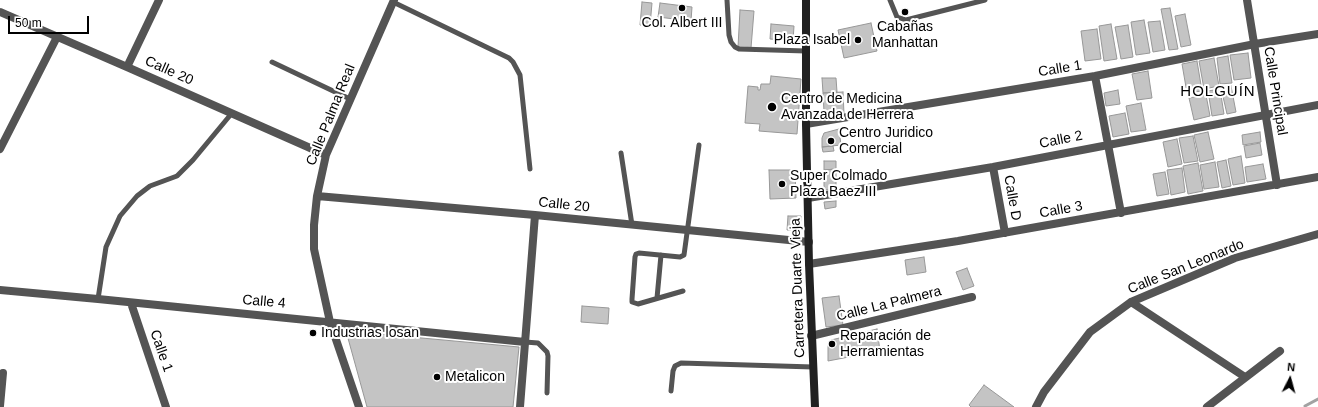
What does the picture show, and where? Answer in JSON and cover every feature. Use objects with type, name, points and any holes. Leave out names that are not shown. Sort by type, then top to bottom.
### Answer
[{"type":"main road","name":"Carretera Duarte Vieja","points":[[806,0],[808,264],[816,407]]},
{"type":"street","points":[[127,66],[159,0]]},
{"type":"street","name":"Calle Principal","points":[[1247,0],[1277,185]]},
{"type":"street","name":"Calle Palma Real","points":[[359,407],[330,322],[314,249],[314,224],[317,196],[326,155],[393,1]]},
{"type":"street","name":"Calle 20","points":[[0,12],[127,66],[326,155]]},
{"type":"street","name":"Calle 1","points":[[806,124],[1095,76],[1255,44],[1318,34]]},
{"type":"street","points":[[0,149],[57,37]]},
{"type":"street","points":[[1095,76],[1121,213]]},
{"type":"street","name":"Calle 2","points":[[808,198],[993,167],[1318,105]]},
{"type":"street","name":"Calle D","points":[[993,167],[1004,233]]},
{"type":"street","name":"Calle 3","points":[[808,264],[1004,233],[1318,178]]},
{"type":"street","name":"Calle 20","points":[[317,196],[535,215],[808,242]]},
{"type":"street","points":[[520,407],[535,215]]},
{"type":"street","name":"Calle San Leonardo","points":[[1036,407],[1044,392],[1090,332],[1131,302],[1235,258],[1318,234]]},
{"type":"street","name":"Calle 4","points":[[0,290],[525,342]]},
{"type":"street","name":"Calle La Palmera","points":[[811,336],[972,297]]},
{"type":"street","points":[[1131,302],[1245,377]]},
{"type":"street","name":"Calle 1","points":[[131,303],[166,407]]},
{"type":"street","points":[[1207,407],[1280,351]]},
{"type":"street","points":[[0,406],[3,372]]},
{"type":"lane","points":[[727,0],[731,42],[735,47],[739,49],[806,51]]},
{"type":"lane","points":[[890,0],[896,17],[906,20],[985,0]]},
{"type":"lane","points":[[393,1],[509,58],[513,62],[520,75],[530,169]]},
{"type":"lane","points":[[272,62],[350,99]]},
{"type":"lane","points":[[98,299],[106,247],[120,216],[137,196],[150,186],[177,176],[193,160],[232,113]]},
{"type":"lane","points":[[683,291],[638,304],[632,302],[636,254],[639,253],[680,257],[684,255],[699,145]]},
{"type":"lane","points":[[621,153],[632,225]]},
{"type":"lane","points":[[657,298],[661,255]]},
{"type":"lane","points":[[525,342],[538,343],[547,352],[547,393]]},
{"type":"lane","points":[[671,391],[673,371],[675,366],[681,363],[813,367]]},
{"type":"building","points":[[642,2],[652,3],[650,26],[640,25]]},
{"type":"building","points":[[660,3],[692,7],[691,21],[658,17]]},
{"type":"building","points":[[1170,8],[1178,49],[1169,50],[1161,9]]},
{"type":"building","points":[[740,10],[754,11],[751,48],[738,47]]},
{"type":"building","points":[[1185,14],[1191,45],[1181,47],[1175,16]]},
{"type":"building","points":[[1144,20],[1150,53],[1136,55],[1131,22]]},
{"type":"building","points":[[1160,21],[1165,50],[1153,52],[1148,22]]},
{"type":"building","name":"Plaza Isabel","points":[[871,23],[877,51],[844,58],[838,30]]},
{"type":"building","points":[[771,24],[794,26],[793,41],[770,39]]},
{"type":"building","points":[[1111,24],[1117,59],[1104,61],[1099,26]]},
{"type":"building","points":[[1128,25],[1133,57],[1121,59],[1115,27]]},
{"type":"building","points":[[1097,29],[1101,59],[1085,61],[1081,31]]},
{"type":"building","points":[[1248,53],[1251,78],[1234,80],[1230,55]]},
{"type":"building","points":[[1228,56],[1232,83],[1220,84],[1217,58]]},
{"type":"building","points":[[1214,58],[1219,86],[1204,89],[1199,61]]},
{"type":"building","points":[[1197,61],[1202,91],[1187,93],[1182,64]]},
{"type":"building","points":[[1148,71],[1152,98],[1137,100],[1132,74]]},
{"type":"building","name":"Centro de Medicina Avanzada de Herrera","points":[[771,76],[801,79],[797,134],[759,131],[760,124],[745,123],[748,86],[758,87],[758,90],[760,90],[761,84],[770,84]]},
{"type":"building","points":[[822,78],[836,78],[837,92],[823,93]]},
{"type":"building","points":[[1231,86],[1236,112],[1227,114],[1221,88]]},
{"type":"building","points":[[1220,89],[1224,114],[1212,116],[1208,91]]},
{"type":"building","points":[[1118,90],[1120,104],[1106,106],[1104,93]]},
{"type":"building","points":[[843,92],[844,114],[828,115],[824,112],[823,93]]},
{"type":"building","points":[[1206,95],[1210,116],[1194,120],[1189,98]]},
{"type":"building","points":[[1141,103],[1146,130],[1131,132],[1126,106]]},
{"type":"building","points":[[1125,113],[1129,134],[1113,137],[1109,116]]},
{"type":"building","name":"Centro Juridico Comercial","points":[[839,129],[841,145],[822,147],[822,138],[824,133]]},
{"type":"building","points":[[1208,132],[1214,159],[1200,162],[1194,135]]},
{"type":"building","points":[[1260,132],[1261,142],[1243,145],[1242,135]]},
{"type":"building","points":[[1193,136],[1198,161],[1184,163],[1179,138]]},
{"type":"building","points":[[1177,139],[1182,164],[1168,167],[1163,142]]},
{"type":"building","points":[[1260,143],[1262,155],[1246,158],[1244,146]]},
{"type":"building","points":[[833,146],[834,151],[823,152],[822,147]]},
{"type":"building","points":[[1241,156],[1245,183],[1233,185],[1228,159]]},
{"type":"building","points":[[1226,160],[1231,186],[1222,188],[1217,162]]},
{"type":"building","points":[[824,161],[836,161],[836,169],[824,170]]},
{"type":"building","points":[[1215,162],[1219,187],[1204,189],[1200,165]]},
{"type":"building","points":[[1198,163],[1203,191],[1188,194],[1183,166]]},
{"type":"building","points":[[1263,164],[1266,179],[1247,182],[1245,167]]},
{"type":"building","points":[[1182,168],[1185,192],[1171,195],[1167,170]]},
{"type":"building","points":[[836,169],[836,189],[824,190],[824,170]]},
{"type":"building","name":"Super Colmado Plaza Baez III","points":[[769,170],[795,170],[796,198],[770,199]]},
{"type":"building","points":[[1165,172],[1169,194],[1157,196],[1153,174]]},
{"type":"building","points":[[836,201],[836,207],[825,209],[824,202]]},
{"type":"building","points":[[788,216],[801,216],[800,230],[787,230]]},
{"type":"building","points":[[924,257],[926,272],[907,275],[905,260]]},
{"type":"building","points":[[967,268],[974,286],[963,290],[956,272]]},
{"type":"building","points":[[839,296],[843,325],[826,327],[822,298]]},
{"type":"building","points":[[582,306],[609,308],[608,324],[581,322]]},
{"type":"building","points":[[877,329],[880,351],[828,361],[828,347],[831,340]]},
{"type":"building","name":"Metalicon","points":[[346,331],[519,347],[513,407],[367,407]]},
{"type":"building","points":[[984,385],[1014,407],[971,407],[969,405]]},
{"type":"waterway","points":[[1305,406],[1318,399]]},
{"type":"place","name":"Col. Albert III","points":[[682,8]]},
{"type":"place","name":"Cabañas Manhattan","points":[[905,12]]},
{"type":"place","name":"Plaza Isabel","points":[[858,40]]},
{"type":"place","name":"Centro de Medicina Avanzada de Herrera","points":[[772,107]]},
{"type":"place","name":"Centro Juridico Comercial","points":[[831,141]]},
{"type":"place","name":"Super Colmado Plaza Baez III","points":[[782,184]]},
{"type":"place","name":"Industrias losan","points":[[313,333]]},
{"type":"place","name":"Reparación de Herramientas","points":[[832,344]]},
{"type":"place","name":"Metalicon","points":[[437,377]]},
{"type":"district","name":"HOLGUÍN","points":[[1218,92]]}]
